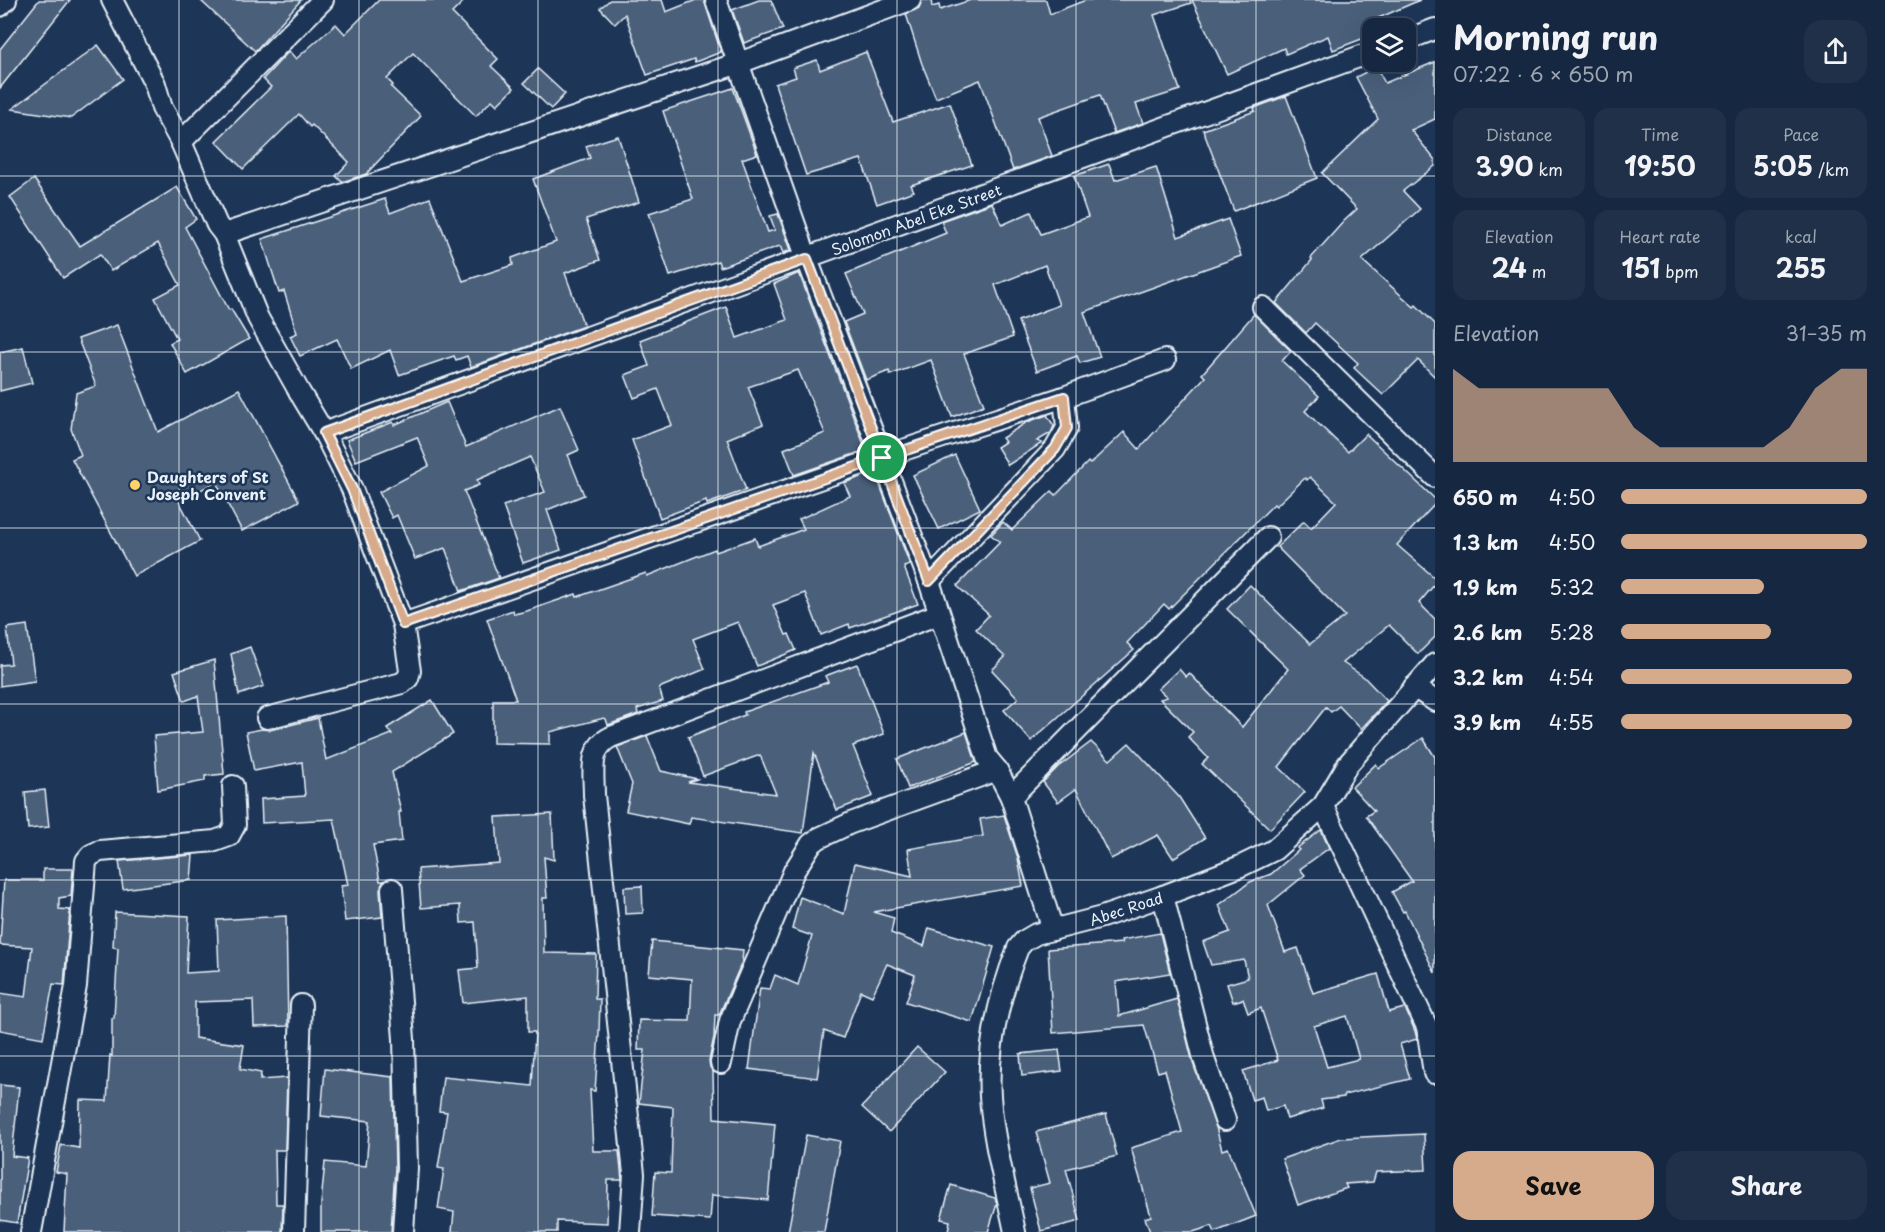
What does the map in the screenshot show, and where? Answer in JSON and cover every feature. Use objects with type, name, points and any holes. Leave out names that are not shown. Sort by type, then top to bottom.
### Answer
[{"type":"street","points":[[0,6],[6,0]]},
{"type":"street","points":[[112,0],[155,84],[162,108],[181,142],[217,225],[224,234],[258,318],[324,433],[352,489],[403,624],[410,671],[408,678],[402,683],[267,718]]},
{"type":"street","points":[[181,142],[323,0]]},
{"type":"street","points":[[716,0],[807,259],[929,581],[987,758],[997,770],[1011,797],[1053,930]]},
{"type":"street","points":[[224,234],[739,63],[910,0]]},
{"type":"street","points":[[1416,36],[1435,29]]},
{"type":"street","name":"Solomon Abel Eke Street","points":[[324,433],[1362,56]]},
{"type":"street","points":[[1263,307],[1435,477]]},
{"type":"street","points":[[403,624],[1064,397],[1165,360]]},
{"type":"street","points":[[929,581],[1055,449],[1067,428],[1064,397]]},
{"type":"street","points":[[1011,797],[1268,537]]},
{"type":"street","points":[[630,1232],[634,1174],[594,795],[594,765],[598,746],[611,737],[939,614]]},
{"type":"street","name":"Abec Road","points":[[1015,1232],[996,1142],[990,1095],[991,1054],[998,1015],[1018,948],[1024,940],[1036,934],[1101,917],[1162,896],[1241,866],[1274,850],[1323,806],[1348,765],[1435,664]]},
{"type":"street","points":[[1414,687],[1435,701]]},
{"type":"street","points":[[721,1063],[730,1021],[794,871],[811,844],[851,823],[997,770]]},
{"type":"street","points":[[31,1232],[76,986],[86,861],[91,855],[100,851],[214,841],[229,836],[235,825],[233,786]]},
{"type":"street","points":[[1323,806],[1427,1027],[1434,1073]]},
{"type":"street","points":[[392,889],[404,1039],[407,1168],[403,1232]]},
{"type":"street","points":[[1162,896],[1204,1059],[1225,1120]]},
{"type":"street","points":[[294,1232],[301,1005]]},
{"type":"building","points":[[39,0],[70,0],[0,88],[0,49]]},
{"type":"building","points":[[200,0],[301,0],[255,51]]},
{"type":"building","points":[[379,0],[465,0],[452,13],[498,59],[491,66],[514,88],[497,105],[492,100],[476,116],[413,53],[387,79],[393,85],[391,87],[421,116],[366,174],[342,182],[336,176],[349,162],[299,114],[243,169],[216,141],[271,87],[263,79],[289,51],[296,59],[336,24],[345,34]]},
{"type":"building","points":[[610,0],[662,0],[666,12],[696,0],[704,0],[721,52],[695,62],[694,59],[647,75],[625,14],[615,24],[600,8]]},
{"type":"building","points":[[759,0],[771,0],[783,29],[744,43],[732,10]]},
{"type":"building","points":[[922,0],[931,0],[932,7],[939,5],[940,10],[971,0],[1046,0],[1050,14],[1086,0],[1190,0],[1191,3],[1154,15],[1180,90],[1136,104],[1143,123],[1114,133],[1100,95],[1038,117],[1052,156],[1013,170],[980,80],[936,98],[906,14],[919,8]]},
{"type":"building","points":[[1192,0],[1420,0],[1379,18],[1362,18],[1362,39],[1333,50],[1328,36],[1286,54],[1284,48],[1227,74]]},
{"type":"building","points":[[98,45],[123,79],[71,118],[12,109]]},
{"type":"building","points":[[866,52],[893,122],[950,103],[972,165],[911,185],[914,191],[877,204],[861,159],[806,175],[775,84],[796,77],[793,68],[817,60],[820,70]]},
{"type":"building","points":[[1435,62],[1435,119],[1411,130],[1435,160],[1435,166],[1403,191],[1420,209],[1362,260],[1435,324],[1435,377],[1418,360],[1383,395],[1354,368],[1358,363],[1315,323],[1306,333],[1276,303],[1312,260],[1311,258],[1357,209],[1322,173],[1378,119],[1356,77],[1366,72],[1379,72],[1385,83],[1416,72]]},
{"type":"building","points":[[538,69],[565,94],[551,109],[524,83]]},
{"type":"building","points":[[733,88],[757,154],[742,159],[768,232],[775,230],[770,216],[778,214],[791,250],[783,253],[780,246],[720,267],[718,261],[670,276],[649,213],[693,199],[663,111]]},
{"type":"building","points":[[1286,96],[1317,178],[1234,211],[1203,130],[1255,111],[1254,108]]},
{"type":"building","points":[[618,136],[639,202],[586,219],[600,260],[565,273],[584,326],[471,367],[467,356],[456,360],[454,356],[399,375],[390,350],[351,369],[337,339],[300,356],[290,336],[297,333],[284,291],[279,293],[262,239],[385,199],[390,213],[430,198],[463,281],[513,265],[512,258],[556,242],[533,179],[590,158],[586,146]]},
{"type":"building","points":[[1109,164],[1115,180],[1156,167],[1178,237],[1228,219],[1241,256],[1084,312],[1100,357],[1080,363],[1077,356],[1037,371],[1018,321],[1059,305],[1045,265],[995,285],[1013,337],[964,354],[984,405],[952,417],[931,360],[890,375],[889,371],[866,380],[844,322],[863,314],[846,274],[946,233],[941,221],[992,203],[1002,225],[1031,212],[1041,234],[1088,217],[1074,176]]},
{"type":"building","points":[[34,179],[80,246],[177,187],[196,219],[185,227],[229,310],[231,309],[249,339],[187,374],[170,343],[177,339],[155,298],[180,285],[158,243],[111,271],[100,254],[63,278],[10,197]]},
{"type":"building","points":[[799,273],[866,450],[794,475],[784,449],[825,433],[798,370],[748,387],[763,424],[727,439],[746,490],[707,504],[706,501],[660,518],[632,440],[672,425],[658,389],[634,398],[625,375],[649,366],[640,340],[726,307],[737,338],[787,320],[774,284]]},
{"type":"building","points":[[1254,314],[1291,351],[1282,361],[1319,396],[1305,411],[1348,452],[1366,434],[1435,499],[1435,504],[1397,545],[1435,578],[1435,584],[1419,603],[1435,619],[1435,637],[1418,654],[1389,625],[1343,663],[1364,677],[1387,701],[1361,729],[1339,706],[1331,712],[1326,707],[1279,767],[1305,792],[1270,829],[1202,764],[1208,758],[1188,737],[1193,732],[1160,699],[1167,697],[1158,689],[1179,669],[1186,677],[1189,673],[1242,727],[1288,669],[1227,609],[1250,585],[1310,644],[1345,616],[1277,547],[1304,521],[1311,528],[1336,502],[1310,477],[1307,480],[1305,478],[1276,506],[1274,504],[1169,609],[1164,604],[1127,643],[1134,650],[1031,741],[1004,710],[1018,698],[992,670],[1005,657],[976,629],[989,615],[957,586],[1000,542],[991,535],[1003,522],[1012,530],[1052,491],[1056,495],[1088,462],[1090,464],[1124,432],[1139,449],[1205,377],[1202,374]]},
{"type":"building","name":"Daughters of St Joseph Convent","points":[[117,325],[158,432],[239,389],[299,501],[242,531],[216,482],[179,501],[200,541],[134,576],[72,459],[81,455],[71,429],[76,393],[96,386],[78,339]]},
{"type":"building","points":[[23,347],[32,383],[0,391],[0,352]]},
{"type":"building","points":[[447,402],[466,447],[560,406],[579,450],[568,455],[584,495],[547,510],[561,550],[523,563],[503,506],[545,492],[530,457],[477,480],[479,485],[464,491],[499,578],[461,591],[445,548],[415,559],[397,515],[392,518],[379,492],[429,466],[417,437],[356,461],[347,440],[393,422],[394,425]]},
{"type":"building","points":[[1047,415],[1054,426],[1051,433],[1037,441],[1042,443],[1008,465],[997,447],[1005,442],[1002,438],[1027,422]]},
{"type":"building","points":[[955,455],[980,509],[939,529],[913,475]]},
{"type":"building","points":[[875,472],[910,565],[904,567],[918,604],[850,628],[849,624],[821,635],[805,593],[773,605],[786,635],[789,634],[796,650],[757,666],[738,622],[693,639],[705,669],[659,688],[663,701],[637,709],[638,714],[608,725],[604,718],[550,732],[550,744],[493,743],[493,700],[516,700],[487,619],[513,610],[514,614],[527,611],[576,594],[577,597],[646,573],[647,576],[715,549],[716,552],[755,538],[758,546],[804,529],[799,519],[850,496],[844,483]]},
{"type":"building","points":[[27,625],[35,681],[0,686],[0,665],[11,664],[7,628]]},
{"type":"building","points":[[250,647],[264,686],[239,695],[231,654]]},
{"type":"building","points":[[214,660],[224,774],[205,776],[205,781],[158,790],[154,736],[203,732],[198,696],[184,701],[174,672]]},
{"type":"building","points":[[857,664],[884,734],[853,746],[873,796],[837,810],[814,753],[803,833],[691,817],[689,824],[626,811],[632,784],[617,747],[647,736],[661,771],[697,779],[688,782],[776,794],[760,755],[703,776],[688,737],[745,715],[744,712],[828,682],[825,676]]},
{"type":"building","points":[[432,700],[453,734],[392,772],[401,812],[399,812],[402,841],[373,845],[380,881],[384,881],[380,890],[382,917],[345,921],[341,886],[348,885],[334,819],[262,823],[261,799],[305,796],[302,762],[254,771],[246,732],[270,730],[318,718],[326,760],[392,734],[387,728]]},
{"type":"building","points":[[966,732],[976,762],[908,788],[897,759]]},
{"type":"building","points":[[1423,738],[1435,757],[1435,973],[1405,911],[1403,912],[1392,892],[1412,881],[1366,816],[1374,811],[1352,787],[1376,764],[1379,768]]},
{"type":"building","points":[[1091,742],[1110,760],[1129,743],[1179,797],[1205,838],[1173,858],[1158,835],[1111,859],[1076,789],[1058,802],[1043,782],[1058,767]]},
{"type":"building","points":[[45,790],[49,827],[28,829],[25,792]]},
{"type":"building","points":[[552,814],[554,860],[544,857],[547,898],[543,898],[544,953],[596,954],[595,999],[600,999],[595,1091],[590,1090],[593,1151],[619,1151],[622,1180],[608,1180],[607,1223],[557,1221],[557,1232],[452,1232],[454,1212],[438,1209],[444,1169],[438,1168],[447,1112],[439,1111],[443,1077],[532,1086],[535,1032],[528,1032],[528,996],[463,1003],[459,970],[478,968],[475,922],[461,923],[460,905],[421,908],[418,869],[499,863],[496,817]]},
{"type":"building","points":[[1004,815],[1018,858],[1023,886],[873,912],[894,918],[891,933],[924,946],[929,928],[994,947],[972,1022],[906,1002],[915,975],[887,964],[872,996],[861,991],[843,1038],[824,1031],[817,1078],[749,1069],[760,988],[770,989],[775,975],[798,985],[812,936],[792,929],[800,897],[844,914],[855,863],[912,876],[908,849],[983,836],[980,819]]},
{"type":"building","points":[[1321,830],[1329,848],[1300,869],[1305,875],[1268,905],[1285,952],[1298,948],[1313,993],[1378,974],[1389,1012],[1405,1008],[1417,1039],[1400,1044],[1410,1079],[1344,1095],[1344,1097],[1321,1100],[1323,1108],[1287,1119],[1283,1106],[1266,1111],[1262,1097],[1252,1100],[1243,1071],[1278,1060],[1261,1008],[1248,1013],[1243,999],[1233,1002],[1227,984],[1248,978],[1244,960],[1211,965],[1203,942],[1230,932],[1219,905],[1250,882],[1271,874],[1299,850],[1297,848]],"holes":[[[1347,1016],[1359,1059],[1327,1067],[1314,1026]]]},
{"type":"building","points":[[193,855],[191,880],[123,889],[119,861]]},
{"type":"building","points":[[43,869],[73,869],[71,896],[59,898],[59,909],[70,910],[64,985],[53,984],[43,1038],[0,1030],[0,993],[26,997],[32,947],[0,945],[4,880],[43,880]]},
{"type":"building","points":[[642,886],[643,913],[625,914],[624,887]]},
{"type":"building","points":[[115,912],[189,916],[186,973],[219,971],[217,920],[286,916],[288,1026],[254,1027],[253,1000],[195,1002],[195,1038],[244,1045],[240,1069],[261,1073],[260,1080],[287,1078],[285,1150],[275,1150],[276,1204],[283,1204],[282,1232],[64,1232],[67,1174],[56,1172],[61,1145],[79,1148],[80,1100],[107,1101],[118,948],[113,947]]},
{"type":"building","points":[[1160,933],[1170,973],[1116,982],[1119,1016],[1177,999],[1193,1063],[1222,1150],[1228,1148],[1256,1216],[1215,1232],[1212,1226],[1193,1232],[1150,1232],[1145,1218],[1151,1216],[1131,1148],[1182,1132],[1165,1070],[1158,1072],[1144,1025],[1053,1033],[1048,949],[1122,943],[1121,940]]},
{"type":"building","points":[[652,941],[743,950],[742,962],[719,1015],[715,1015],[714,1037],[709,1061],[713,1072],[714,1118],[775,1124],[768,1200],[712,1195],[710,1220],[652,1216],[655,1172],[671,1173],[673,1107],[639,1103],[645,1050],[638,1050],[639,1020],[690,1021],[692,979],[649,975]]},
{"type":"building","points":[[917,1047],[945,1072],[889,1132],[862,1107]]},
{"type":"building","points":[[1059,1050],[1062,1071],[1022,1076],[1020,1054]]},
{"type":"building","points":[[325,1069],[393,1077],[395,1168],[391,1232],[321,1232],[325,1162],[366,1166],[370,1121],[321,1116]]},
{"type":"building","points":[[0,1085],[19,1087],[12,1156],[28,1158],[17,1223],[0,1220]]},
{"type":"building","points":[[1106,1114],[1117,1156],[1066,1169],[1080,1221],[1041,1231],[1030,1188],[1050,1183],[1036,1132]]},
{"type":"building","points":[[1424,1134],[1426,1170],[1376,1172],[1373,1182],[1345,1184],[1347,1188],[1298,1205],[1282,1159],[1341,1138]]},
{"type":"building","points":[[806,1135],[840,1141],[824,1232],[788,1232]]},
{"type":"building","points":[[951,1185],[995,1198],[997,1204],[988,1232],[948,1232],[950,1221],[941,1219]]},
{"type":"place","name":"Daughters of St Joseph Convent","points":[[135,485]]},
{"type":"route","points":[[882,458],[403,624],[352,489],[324,433],[807,259],[840,348],[882,458],[906,519],[929,581],[1055,449],[1067,428],[1064,397],[882,458]]}]
